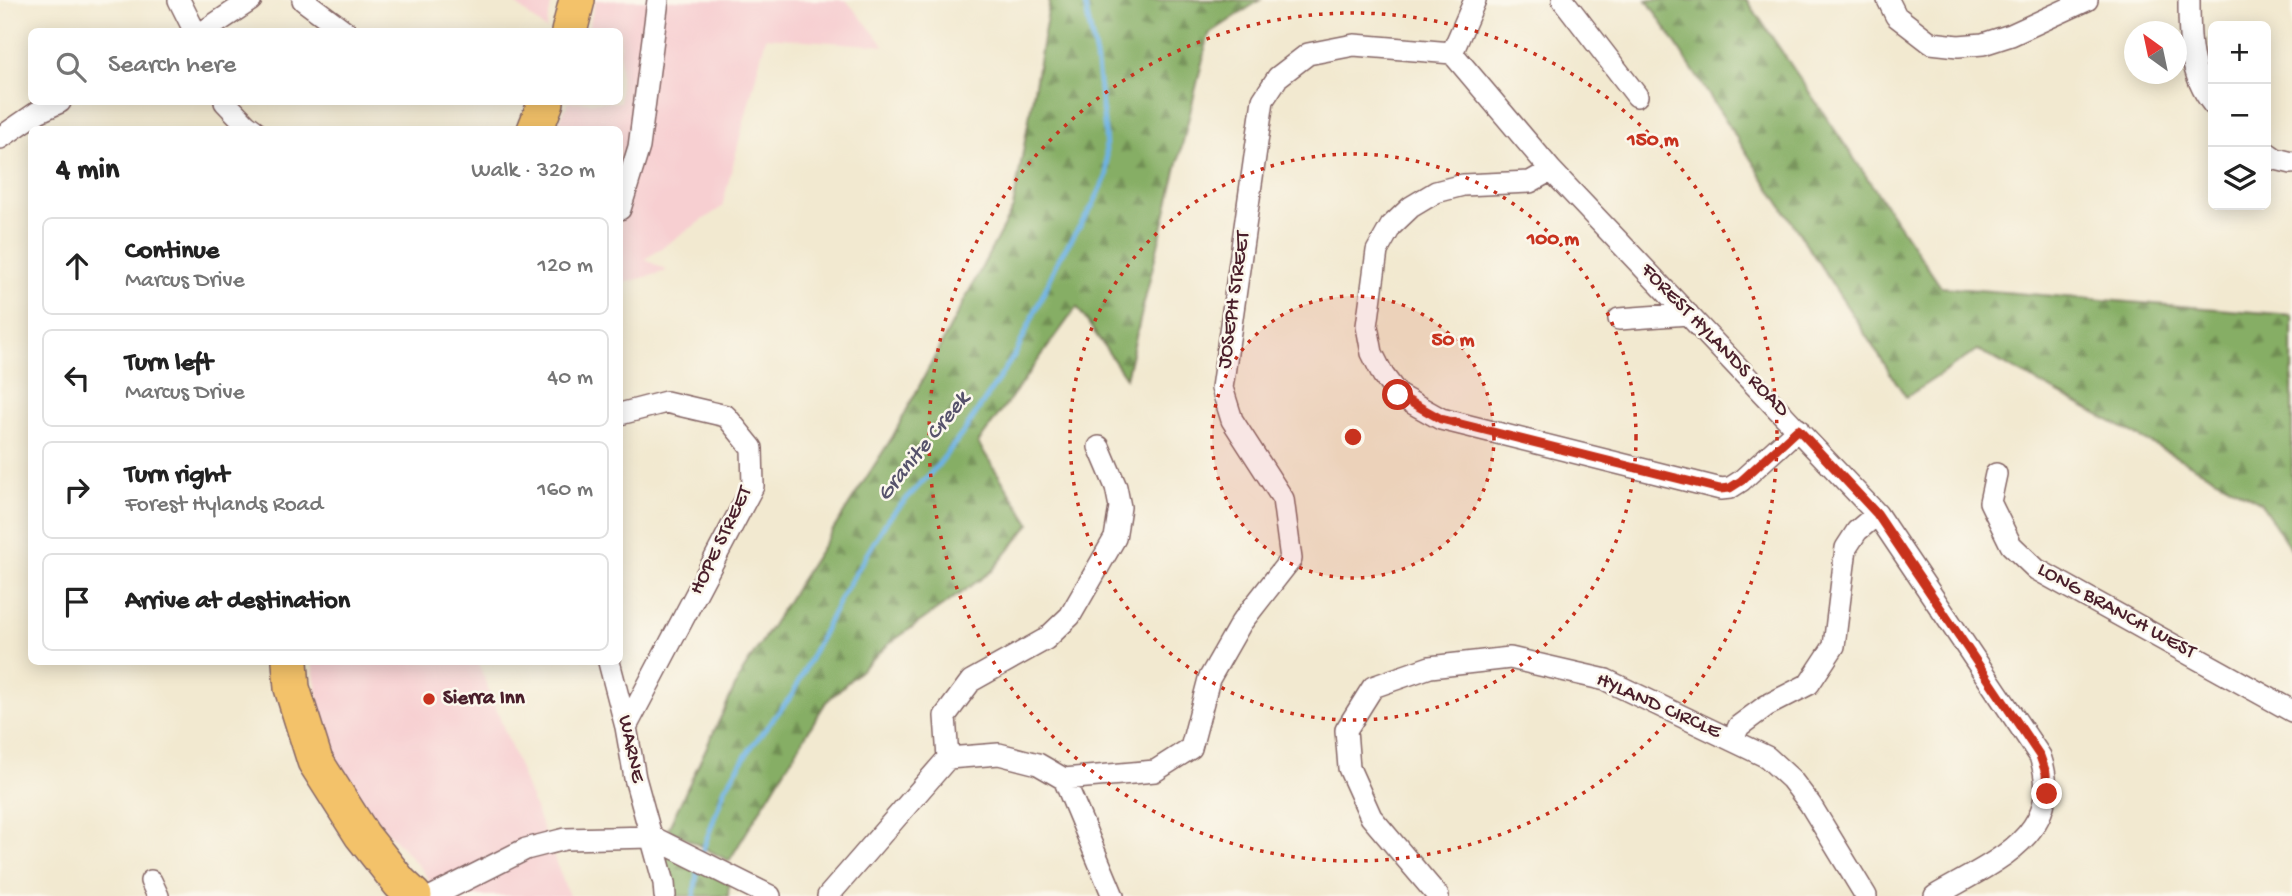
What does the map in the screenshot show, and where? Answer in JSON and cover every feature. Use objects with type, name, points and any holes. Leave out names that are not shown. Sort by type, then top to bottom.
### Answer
[{"type":"main road","points":[[570,28],[577,0]]},
{"type":"main road","points":[[537,126],[545,105]]},
{"type":"main road","points":[[290,665],[292,688],[316,761],[400,892]]},
{"type":"street","points":[[179,0],[193,28]]},
{"type":"street","points":[[209,28],[251,0]]},
{"type":"street","points":[[303,0],[341,28]]},
{"type":"street","points":[[623,199],[639,147],[658,0]]},
{"type":"street","points":[[1452,53],[1475,0]]},
{"type":"street","points":[[1563,0],[1637,96]]},
{"type":"street","points":[[1888,0],[1896,16],[1931,43],[1958,46],[1983,44],[2087,0]]},
{"type":"street","points":[[2189,0],[2189,44],[2203,92],[2208,98]]},
{"type":"street","name":"JOSEPH STREET","points":[[1065,779],[1156,771],[1191,748],[1209,679],[1241,623],[1291,559],[1283,499],[1232,420],[1222,388],[1263,100],[1278,77],[1308,54],[1354,46],[1452,53]]},
{"type":"street","name":"FOREST HYLANDS ROAD","points":[[1452,53],[1551,170],[1877,514],[2040,756],[2046,773],[2047,794],[2032,831],[2009,852],[1935,896]]},
{"type":"street","points":[[0,138],[38,112],[53,105]]},
{"type":"street","points":[[228,105],[249,126]]},
{"type":"street","points":[[2271,156],[2292,163]]},
{"type":"street","points":[[1551,170],[1530,182],[1463,185],[1436,192],[1410,207],[1391,226],[1377,251],[1367,326],[1372,353],[1383,375],[1398,395],[1441,419],[1720,489],[1730,488],[1741,481],[1798,429]]},
{"type":"street","points":[[1619,320],[1689,314]]},
{"type":"street","name":"HOPE STREET","points":[[623,413],[666,402],[726,416],[752,448],[753,486],[626,727]]},
{"type":"street","points":[[948,758],[945,716],[971,681],[1046,639],[1070,616],[1115,538],[1120,507],[1116,487],[1098,447]]},
{"type":"street","name":"LONG BRANCH WEST","points":[[1996,474],[1990,502],[2011,545],[2036,569],[2292,711]]},
{"type":"street","points":[[1733,739],[1739,726],[1766,706],[1809,684],[1834,646],[1846,548],[1857,531],[1877,514]]},
{"type":"street","name":"HYLAND CIRCLE","points":[[1438,896],[1371,817],[1349,768],[1346,730],[1373,687],[1430,667],[1510,658],[1606,680],[1767,757],[1791,779],[1810,804],[1866,896]]},
{"type":"street","name":"WARNE","points":[[610,665],[665,896]]},
{"type":"street","points":[[828,896],[948,758],[999,754],[1038,764],[1065,779],[1113,896]]},
{"type":"street","points":[[433,896],[526,849],[565,839],[652,837],[770,896]]},
{"type":"shaded area","points":[[511,0],[552,0],[546,28]]},
{"type":"shaded area","points":[[595,0],[846,0],[885,46],[766,37],[722,207],[645,259],[667,271],[623,283],[623,126],[558,126],[567,105],[623,105],[623,28],[589,28]]},
{"type":"shaded area","points":[[313,665],[479,665],[569,896],[440,896],[422,870],[361,802],[338,762],[321,713]]},
{"type":"green space","points":[[1050,0],[1260,0],[1209,34],[1126,378],[1077,307],[978,443],[1030,524],[992,571],[890,643],[826,702],[729,861],[668,829],[741,674],[893,436],[1013,208]]},
{"type":"green space","points":[[1647,0],[1747,0],[1941,287],[2292,315],[2292,551],[2260,502],[1978,350],[1906,397]]},
{"type":"green space","points":[[665,853],[729,883],[728,896],[669,896]]},
{"type":"waterway","name":"Granite Creek","points":[[701,855],[725,788],[752,746],[792,695],[840,599],[888,519],[938,465],[965,430],[1017,351],[1060,257],[1093,205],[1107,175],[1096,57],[1084,0]]},
{"type":"waterway","name":"Granite Creek","points":[[694,896],[698,865]]},
{"type":"place","name":"Sierra Inn","points":[[429,699]]},
{"type":"route","points":[[1398,395],[1441,419],[1720,489],[1730,488],[1741,481],[1798,429],[1877,514],[2040,756],[2046,773],[2047,794]]}]
